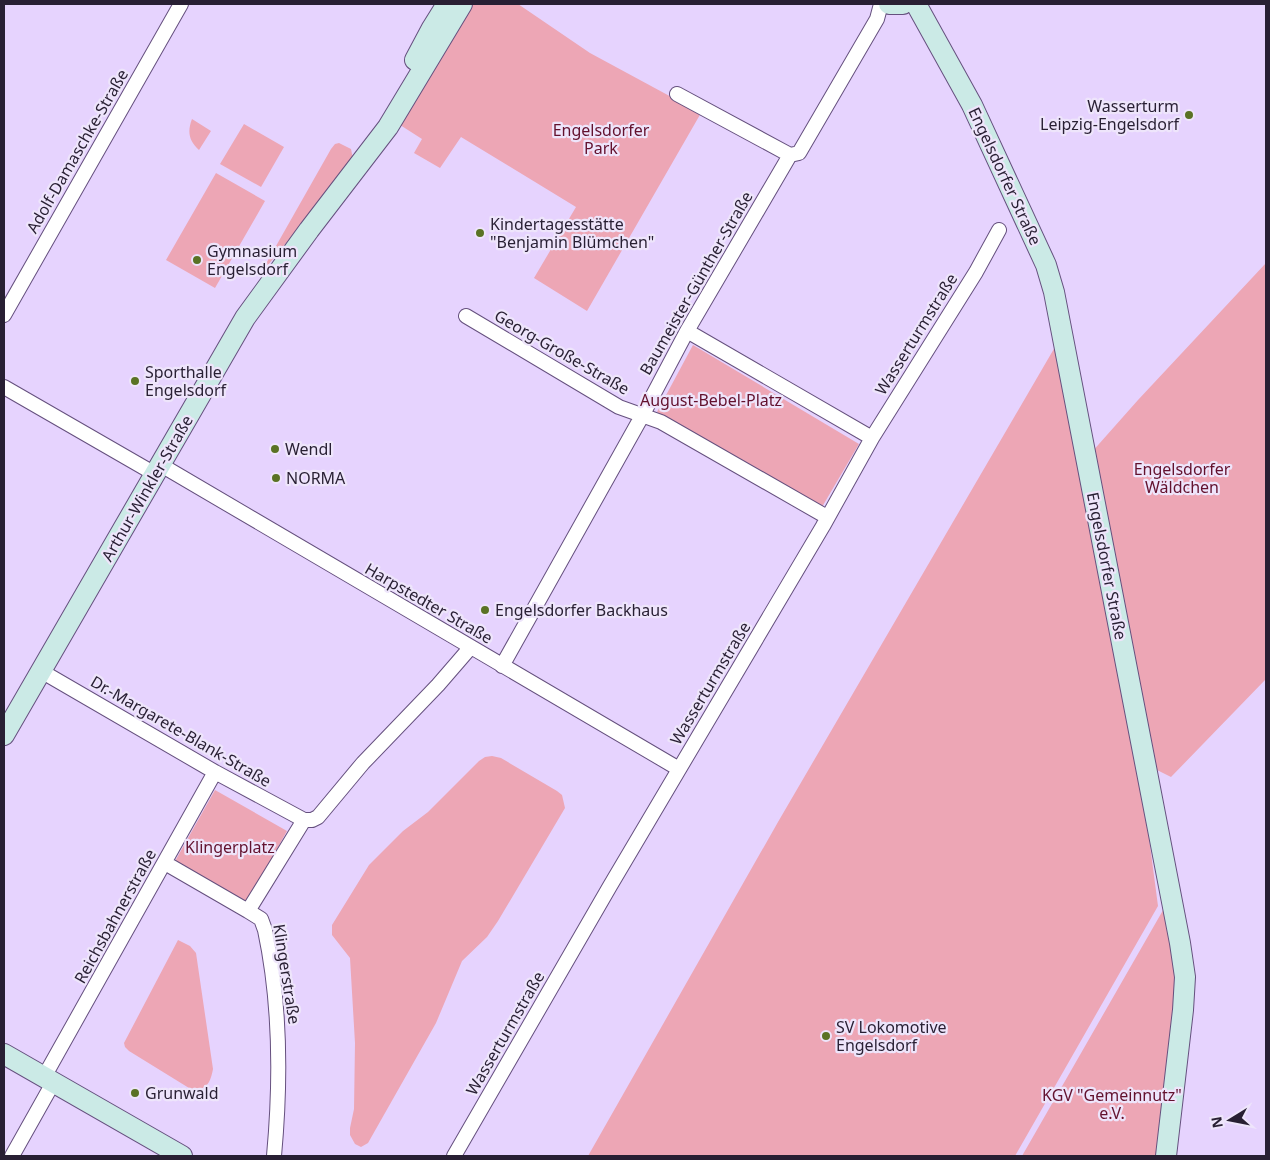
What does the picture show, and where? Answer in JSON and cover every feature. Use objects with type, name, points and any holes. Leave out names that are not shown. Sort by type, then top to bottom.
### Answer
[{"type":"street","name":"Adolf-Damaschke-Straße","points":[[4,315],[181,4]]},
{"type":"street","name":"Arthur-Winkler-Straße","points":[[370,151],[413,63],[447,4]]},
{"type":"street","name":"Arthur-Winkler-Straße","points":[[4,735],[245,318],[309,230],[388,127],[462,4]]},
{"type":"street","name":"Baumeister-Günther-Straße","points":[[502,666],[642,416],[687,331],[790,155],[799,153],[877,19],[881,4]]},
{"type":"street","points":[[889,4],[903,4]]},
{"type":"street","name":"Engelsdorfer Straße","points":[[916,4],[972,105],[1046,265],[1054,292],[1182,952],[1185,978],[1183,1010],[1166,1156]]},
{"type":"street","points":[[677,94],[790,155]]},
{"type":"street","name":"Wasserturmstraße","points":[[454,1156],[872,438],[976,272],[999,230]]},
{"type":"street","name":"Georg-Große-Straße","points":[[466,316],[620,406],[642,416]]},
{"type":"street","points":[[687,331],[872,438]]},
{"type":"street","name":"Harpstedter Straße","points":[[4,387],[158,470],[679,769]]},
{"type":"street","points":[[642,416],[661,422],[827,517]]},
{"type":"street","points":[[165,863],[248,911],[304,820],[312,820],[318,817],[363,763],[438,686],[470,648]]},
{"type":"street","name":"Dr.-Margarete-Blank-Straße","points":[[41,671],[215,772],[304,820]]},
{"type":"street","name":"Reichsbahnerstraße","points":[[12,1156],[48,1080],[215,772]]},
{"type":"street","name":"Klingerstraße","points":[[248,911],[261,919],[265,930],[279,1030],[279,1101],[274,1156]]},
{"type":"street","points":[[4,1054],[182,1156]]},
{"type":"green space","name":"Engelsdorfer Park","points":[[467,4],[518,4],[590,53],[701,113],[587,311],[534,278],[576,207],[461,137],[440,168],[414,153],[422,139],[397,123]]},
{"type":"green space","points":[[192,119],[211,131],[199,150],[190,136]]},
{"type":"green space","points":[[244,124],[284,147],[261,187],[220,164]]},
{"type":"green space","points":[[339,143],[351,149],[353,159],[349,166],[259,276],[331,149],[335,144]]},
{"type":"green space","points":[[216,173],[265,201],[215,288],[166,260]]},
{"type":"green space","name":"Engelsdorfer Wäldchen","points":[[1266,263],[1266,679],[1171,777],[1155,769],[1091,453]]},
{"type":"green space","name":"August-Bebel-Platz","points":[[693,345],[859,444],[822,507],[657,412]]},
{"type":"green space","points":[[1055,347],[1149,838],[1158,906],[1015,1156],[588,1156],[778,822]]},
{"type":"green space","points":[[485,757],[501,758],[557,791],[562,795],[565,808],[498,921],[487,937],[462,961],[436,1023],[368,1143],[361,1147],[355,1144],[350,1135],[354,1109],[355,1043],[350,958],[332,935],[332,925],[369,865],[403,831],[428,812],[479,761]]},
{"type":"green space","name":"Klingerplatz","points":[[215,790],[287,831],[246,904],[174,863]]},
{"type":"green space","name":"KGV \"Gemeinnutz\" e.V.","points":[[1166,905],[1176,969],[1174,1022],[1158,1156],[1022,1156]]},
{"type":"green space","points":[[178,940],[190,946],[196,953],[213,1069],[209,1082],[205,1087],[198,1090],[189,1088],[129,1051],[124,1043]]},
{"type":"place","name":"Wasserturm Leipzig-Engelsdorf","points":[[1189,115]]},
{"type":"place","name":"Kindertagesstätte \"Benjamin Blümchen\"","points":[[480,233]]},
{"type":"place","name":"Gymnasium Engelsdorf","points":[[197,260]]},
{"type":"place","name":"Sporthalle Engelsdorf","points":[[135,381]]},
{"type":"place","name":"Wendl","points":[[275,449]]},
{"type":"place","name":"NORMA","points":[[276,478]]},
{"type":"place","name":"Engelsdorfer Backhaus","points":[[485,610]]},
{"type":"place","name":"SV Lokomotive Engelsdorf","points":[[826,1036]]},
{"type":"place","name":"Grunwald","points":[[135,1093]]}]
